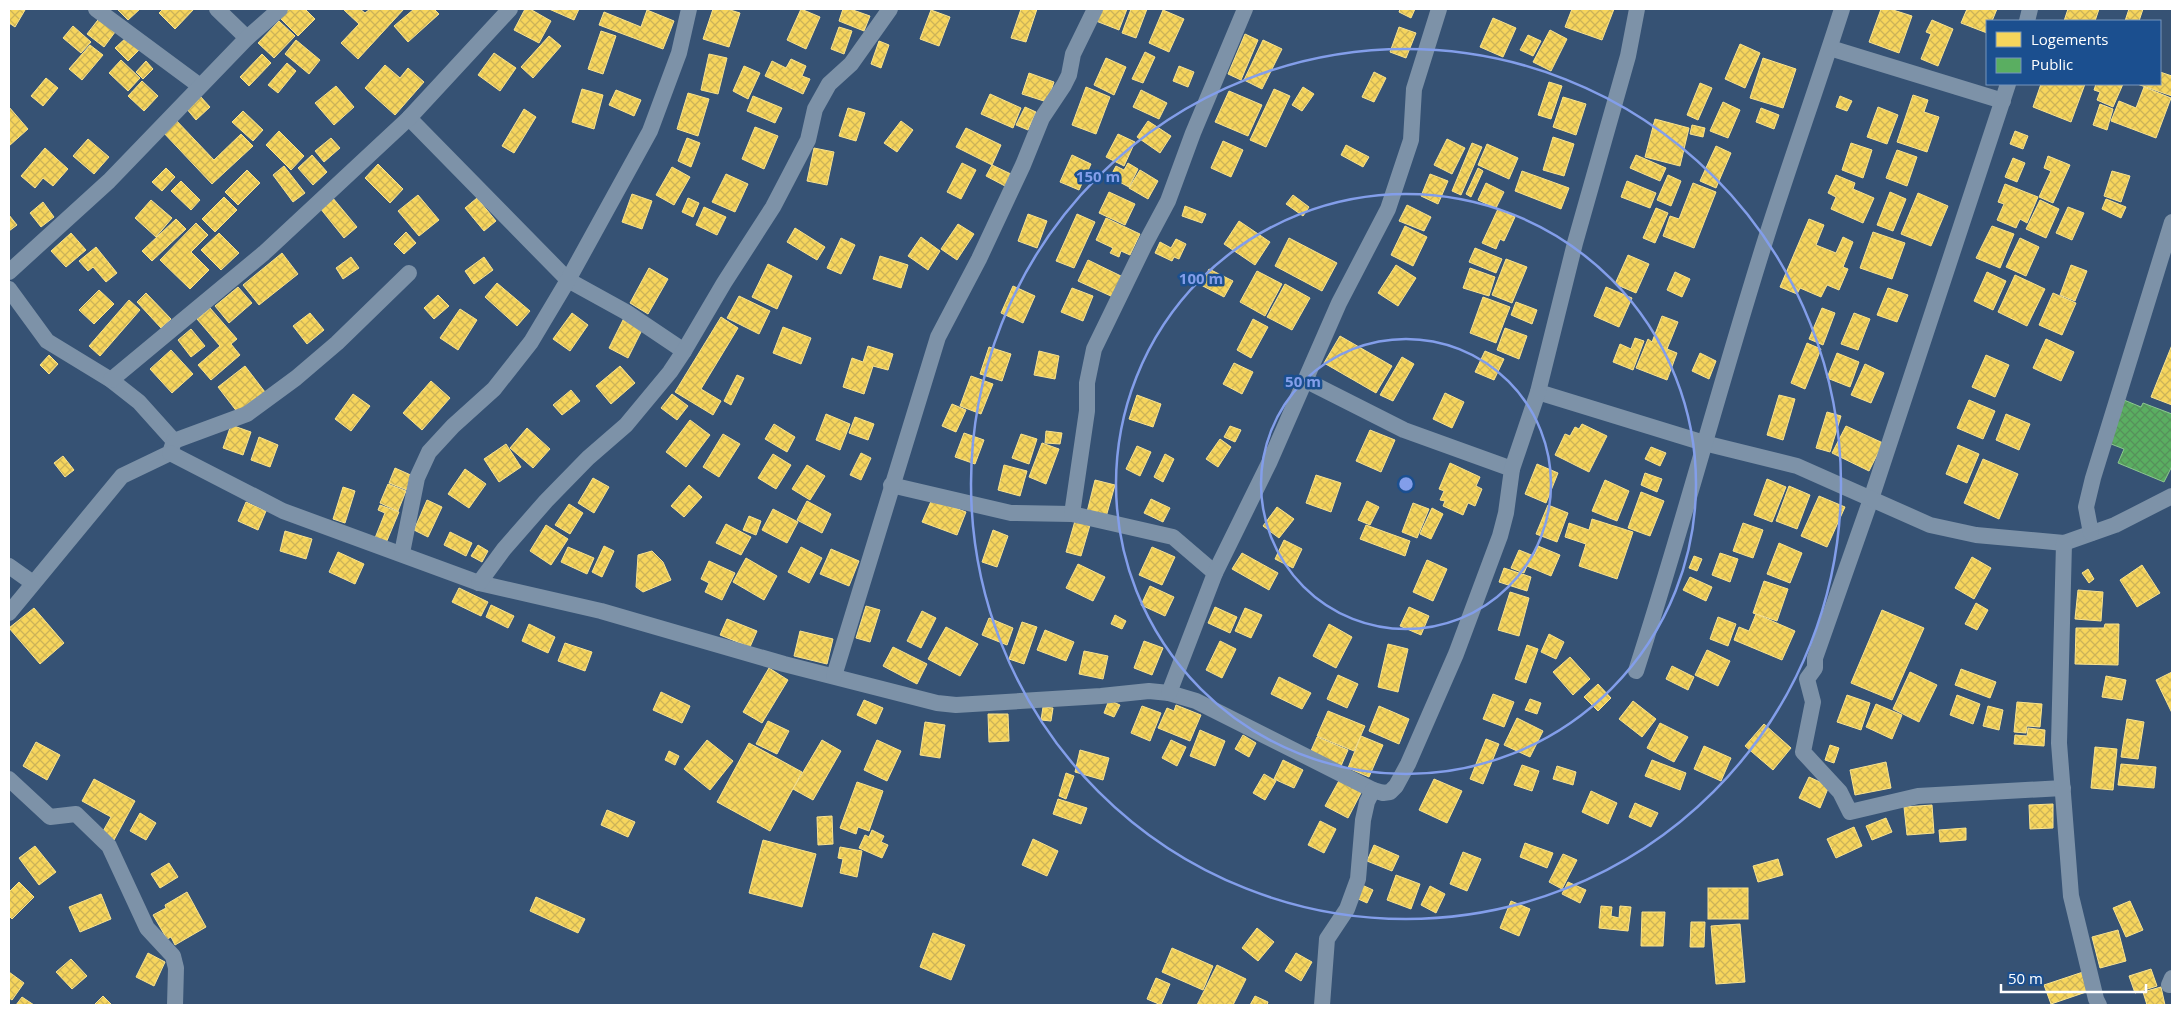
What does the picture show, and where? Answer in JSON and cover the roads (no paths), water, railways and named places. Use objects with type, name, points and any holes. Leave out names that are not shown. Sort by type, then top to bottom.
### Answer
[{"type":"street","points":[[96,9],[200,86]]},
{"type":"street","points":[[217,9],[247,38]]},
{"type":"street","points":[[9,272],[108,181],[247,38],[280,9]]},
{"type":"street","points":[[111,380],[264,253],[409,118],[510,9]]},
{"type":"street","points":[[402,553],[417,478],[429,452],[453,426],[494,389],[530,342],[568,280],[650,131],[679,53],[689,9]]},
{"type":"street","points":[[479,583],[504,549],[546,502],[588,458],[632,418],[656,390],[684,351],[724,283],[773,207],[808,140],[815,109],[829,84],[851,64],[890,9]]},
{"type":"street","points":[[834,676],[891,485],[938,337],[987,242],[1023,165],[1042,118],[1069,75],[1073,54],[1095,9]]},
{"type":"street","points":[[1072,514],[1087,410],[1087,383],[1094,349],[1168,201],[1193,133],[1245,9]]},
{"type":"street","points":[[1169,693],[1215,574],[1269,463],[1339,303],[1388,209],[1411,140],[1414,88],[1439,9]]},
{"type":"street","points":[[9,289],[47,341],[111,380],[139,402],[166,430],[172,447],[283,511],[402,553],[479,583],[601,611],[784,664],[936,703],[956,705],[1149,692],[1169,693],[1196,701],[1373,790],[1383,793],[1390,792],[1396,786],[1452,663],[1500,536],[1506,513],[1512,469],[1538,392],[1574,243],[1628,56],[1637,9]]},
{"type":"street","points":[[1636,671],[1669,570],[1704,443],[1767,235],[1842,9]]},
{"type":"street","points":[[1830,48],[2003,102]]},
{"type":"street","points":[[2008,85],[1871,499],[1815,658],[1815,668],[1807,679],[1813,702],[1803,752],[1840,792],[1850,812],[1918,796],[2063,788]]},
{"type":"street","points":[[409,118],[568,280],[626,312],[684,351]]},
{"type":"street","points":[[2091,533],[2086,507],[2092,478],[2172,222]]},
{"type":"street","points":[[9,613],[122,476],[172,447],[254,409],[296,378],[330,349],[409,273]]},
{"type":"street","points":[[1305,380],[1404,430],[1512,469]]},
{"type":"street","points":[[1538,392],[1704,443],[1797,466],[1930,525],[1976,534],[2064,543],[2114,525],[2172,496]]},
{"type":"street","points":[[891,485],[1012,513],[1033,515],[1072,514],[1173,537],[1215,574]]},
{"type":"street","points":[[2064,543],[2059,743],[2071,896],[2099,1005]]},
{"type":"street","points":[[9,566],[33,582]]},
{"type":"street","points":[[9,779],[50,817],[76,814],[109,846],[147,928],[173,956],[176,968],[175,1005]]},
{"type":"street","points":[[1322,1005],[1326,939],[1347,909],[1358,880],[1363,820],[1367,802],[1373,790]]}]
